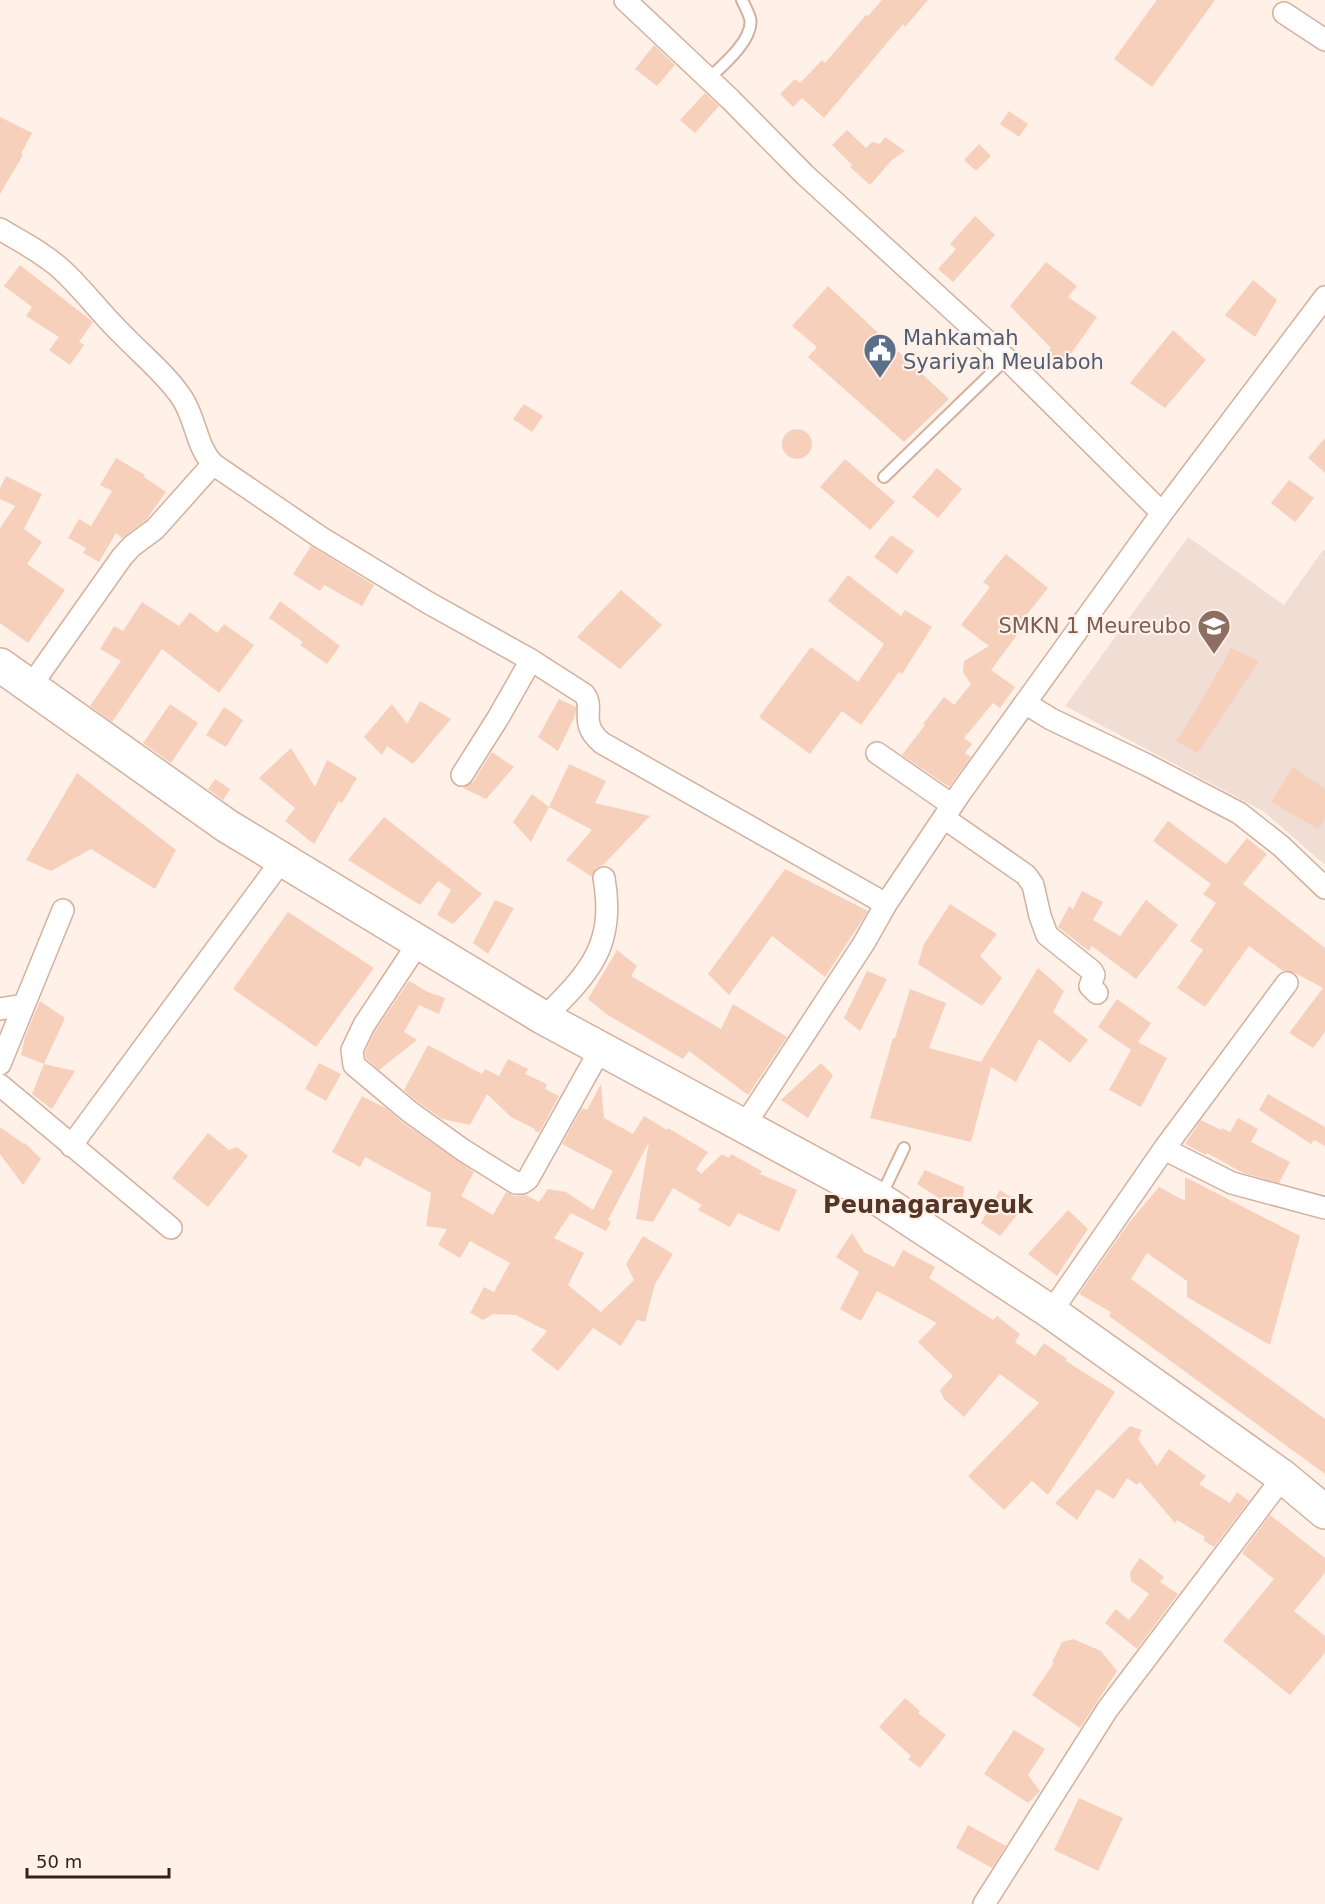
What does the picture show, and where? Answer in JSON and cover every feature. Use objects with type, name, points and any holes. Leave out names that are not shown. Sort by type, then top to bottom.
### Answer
[{"type":"highway","points":[[0,665],[226,826],[282,860],[600,1050],[879,1198],[1051,1312],[1283,1477],[1325,1512]]},
{"type":"street","points":[[625,0],[707,80],[730,99],[804,174],[1006,359],[1162,513]]},
{"type":"street","points":[[1284,13],[1325,40]]},
{"type":"street","points":[[0,229],[48,258],[62,270],[164,377],[183,399],[194,422],[202,450],[213,464],[320,537],[427,602],[531,660],[587,697],[589,727],[602,743],[886,904]]},
{"type":"street","points":[[744,1126],[864,943],[886,904],[953,819],[1028,705],[1162,513],[1325,297]]},
{"type":"street","points":[[30,687],[122,557],[132,546],[155,529],[213,464]]},
{"type":"street","points":[[462,775],[531,660]]},
{"type":"street","points":[[1028,705],[1239,813],[1281,846],[1325,888]]},
{"type":"street","points":[[877,753],[953,819],[1030,879],[1047,935],[1092,971],[1094,975],[1090,986],[1097,993]]},
{"type":"street","points":[[71,1146],[282,860]]},
{"type":"street","points":[[544,1018],[579,983],[600,947],[608,911],[604,878]]},
{"type":"street","points":[[0,1064],[63,910]]},
{"type":"street","points":[[419,942],[364,1025],[352,1050],[354,1065],[410,1112],[463,1150],[516,1183],[522,1183],[528,1179],[600,1050]]},
{"type":"street","points":[[1051,1312],[1164,1149],[1287,983]]},
{"type":"street","points":[[0,1009],[24,1005]]},
{"type":"street","points":[[0,1085],[171,1228]]},
{"type":"street","points":[[1164,1149],[1232,1183],[1254,1191],[1325,1208]]},
{"type":"street","points":[[984,1904],[1107,1710],[1283,1477]]},
{"type":"lane","points":[[707,80],[730,58],[749,31],[751,20],[742,0]]},
{"type":"lane","points":[[884,477],[1006,359]]},
{"type":"lane","points":[[879,1198],[904,1148]]},
{"type":"shaded area","name":"SMKN 1 Meureubo","points":[[1188,537],[1284,605],[1323,550],[1325,551],[1325,865],[1263,811],[1065,706]]},
{"type":"building","points":[[882,0],[928,0],[905,27],[903,24],[824,118],[802,98],[793,107],[780,94],[795,79],[800,83],[822,60],[825,63],[866,15],[868,16]]},
{"type":"building","points":[[1157,0],[1215,0],[1152,87],[1114,59]]},
{"type":"building","points":[[654,45],[675,65],[657,86],[635,69]]},
{"type":"building","points":[[705,93],[719,106],[695,133],[680,120]]},
{"type":"building","points":[[1009,111],[1028,124],[1019,137],[1000,124]]},
{"type":"building","points":[[0,117],[32,133],[21,154],[23,155],[0,194]]},
{"type":"building","points":[[847,130],[866,148],[872,142],[880,144],[885,137],[905,151],[892,160],[870,185],[850,167],[852,165],[832,145]]},
{"type":"building","points":[[979,144],[991,156],[976,171],[964,160]]},
{"type":"building","points":[[975,216],[995,235],[953,282],[938,269],[956,249],[950,244]]},
{"type":"building","points":[[1046,262],[1077,286],[1068,297],[1097,317],[1063,365],[1047,353],[1051,348],[1010,306]]},
{"type":"building","points":[[20,265],[93,322],[79,342],[84,345],[70,365],[49,350],[59,337],[26,316],[32,307],[4,286]]},
{"type":"building","points":[[1253,280],[1277,300],[1255,337],[1225,315]]},
{"type":"building","points":[[828,286],[949,399],[904,442],[808,357],[817,347],[792,326]]},
{"type":"building","points":[[1173,330],[1206,360],[1165,408],[1130,383]]},
{"type":"building","points":[[524,404],[543,416],[532,432],[513,419]]},
{"type":"building","points":[[797,429],[808,433],[812,444],[808,455],[797,459],[786,455],[782,444],[786,433]]},
{"type":"building","points":[[1325,438],[1325,473],[1308,458]]},
{"type":"building","points":[[116,458],[145,475],[144,477],[166,492],[146,520],[122,538],[116,533],[99,562],[83,553],[86,548],[68,538],[79,519],[91,526],[112,491],[100,485]]},
{"type":"building","points":[[845,459],[895,502],[870,530],[820,487]]},
{"type":"building","points":[[937,468],[962,489],[938,518],[912,497]]},
{"type":"building","points":[[6,476],[42,494],[24,529],[42,542],[27,564],[65,590],[28,643],[0,623],[0,528],[15,506],[0,499],[0,488]]},
{"type":"building","points":[[1289,480],[1314,498],[1295,522],[1271,503]]},
{"type":"building","points":[[891,535],[914,551],[897,574],[874,557]]},
{"type":"building","points":[[311,546],[374,585],[362,606],[324,585],[320,591],[293,574]]},
{"type":"building","points":[[1006,554],[1048,588],[1016,628],[1019,630],[1023,627],[991,670],[1015,687],[1000,708],[993,703],[964,738],[972,744],[965,753],[971,757],[949,787],[902,755],[944,697],[954,705],[971,684],[963,672],[964,661],[989,646],[961,625],[990,587],[983,582]]},
{"type":"building","points":[[848,575],[901,616],[905,610],[932,627],[902,674],[899,672],[861,725],[842,711],[810,754],[759,717],[811,647],[858,682],[884,644],[828,601]]},
{"type":"building","points":[[621,590],[662,625],[620,669],[577,637]]},
{"type":"building","points":[[280,601],[340,646],[327,664],[300,645],[303,642],[269,618]]},
{"type":"building","points":[[142,602],[179,626],[190,612],[217,633],[224,624],[254,645],[219,693],[162,649],[112,722],[90,706],[121,661],[100,649],[114,626],[123,631]]},
{"type":"building","points":[[1231,648],[1259,661],[1198,753],[1176,741]]},
{"type":"building","points":[[559,699],[576,707],[576,710],[558,751],[538,737]]},
{"type":"building","points":[[420,701],[451,719],[413,764],[387,746],[382,755],[364,737],[392,704],[407,724]]},
{"type":"building","points":[[170,704],[198,723],[171,763],[143,743]]},
{"type":"building","points":[[224,707],[243,720],[226,747],[206,735]]},
{"type":"building","points":[[291,748],[315,787],[327,760],[357,778],[342,803],[339,801],[314,844],[285,821],[295,808],[259,778]]},
{"type":"building","points":[[492,752],[514,767],[486,799],[463,788],[473,782]]},
{"type":"building","points":[[569,764],[606,781],[595,803],[650,816],[603,865],[596,868],[592,877],[566,860],[592,830],[549,807]]},
{"type":"building","points":[[1293,767],[1325,789],[1325,819],[1318,829],[1271,802]]},
{"type":"building","points":[[77,773],[176,850],[155,889],[91,849],[51,871],[26,860]]},
{"type":"building","points":[[215,779],[230,789],[223,800],[208,789]]},
{"type":"building","points":[[532,794],[549,807],[531,842],[513,822]]},
{"type":"building","points":[[384,817],[482,894],[453,924],[437,915],[451,890],[438,881],[420,905],[348,860]]},
{"type":"building","points":[[1168,821],[1226,864],[1247,838],[1267,854],[1243,884],[1325,948],[1325,1032],[1313,1048],[1289,1033],[1323,988],[1295,973],[1283,971],[1249,946],[1205,1007],[1177,988],[1203,950],[1190,941],[1216,903],[1203,894],[1211,884],[1153,841]]},
{"type":"building","points":[[785,869],[868,911],[825,977],[772,936],[729,995],[708,974]]},
{"type":"building","points":[[1082,891],[1103,902],[1093,920],[1120,936],[1146,900],[1178,925],[1136,979],[1092,946],[1089,951],[1058,927],[1069,906],[1073,909]]},
{"type":"building","points":[[495,900],[514,908],[488,954],[473,943]]},
{"type":"building","points":[[950,904],[997,934],[980,956],[1002,978],[982,1006],[918,964],[924,944]]},
{"type":"building","points":[[288,912],[374,968],[316,1047],[233,989]]},
{"type":"building","points":[[617,950],[637,966],[631,976],[721,1029],[733,1004],[787,1037],[748,1095],[689,1051],[683,1059],[606,1014],[588,999]]},
{"type":"building","points":[[1038,968],[1064,991],[1053,1012],[1088,1040],[1070,1063],[1039,1039],[1016,1082],[991,1067],[971,1142],[870,1118],[910,989],[946,1003],[929,1048],[981,1062]]},
{"type":"building","points":[[867,971],[887,979],[860,1031],[844,1018]]},
{"type":"building","points":[[409,981],[428,992],[445,998],[439,1014],[419,1005],[404,1032],[417,1040],[379,1070],[366,1058],[365,1052],[375,1031]]},
{"type":"building","points":[[1117,999],[1151,1023],[1138,1042],[1167,1058],[1141,1107],[1109,1090],[1131,1050],[1098,1027]]},
{"type":"building","points":[[40,1001],[65,1018],[44,1064],[21,1055],[25,1037]]},
{"type":"building","points":[[428,1045],[482,1074],[485,1069],[499,1076],[508,1059],[528,1069],[525,1074],[547,1084],[545,1089],[559,1096],[539,1133],[511,1117],[487,1094],[470,1125],[442,1119],[418,1102],[404,1090]]},
{"type":"building","points":[[319,1063],[341,1074],[326,1101],[305,1089]]},
{"type":"building","points":[[821,1063],[833,1075],[808,1118],[781,1100]]},
{"type":"building","points":[[44,1064],[75,1071],[52,1109],[32,1094]]},
{"type":"building","points":[[601,1084],[604,1118],[633,1134],[644,1116],[667,1130],[668,1128],[708,1152],[696,1169],[701,1174],[722,1154],[729,1158],[731,1154],[762,1171],[760,1174],[797,1190],[779,1232],[738,1213],[730,1227],[698,1210],[702,1205],[673,1188],[653,1222],[636,1219],[649,1142],[608,1220],[611,1222],[606,1231],[571,1213],[554,1238],[584,1253],[568,1285],[601,1312],[634,1280],[626,1264],[643,1236],[673,1254],[655,1284],[645,1322],[637,1320],[621,1346],[593,1328],[558,1371],[531,1350],[547,1331],[516,1315],[493,1314],[483,1320],[470,1313],[484,1287],[494,1292],[510,1263],[470,1241],[460,1258],[438,1245],[447,1229],[426,1226],[431,1193],[365,1157],[360,1167],[332,1152],[362,1096],[387,1109],[474,1172],[461,1196],[493,1215],[506,1192],[515,1196],[526,1195],[539,1202],[548,1189],[566,1192],[593,1210],[613,1171],[562,1144],[582,1108],[587,1110]]},
{"type":"building","points":[[1268,1094],[1325,1127],[1325,1146],[1314,1140],[1311,1144],[1259,1110]]},
{"type":"building","points":[[1238,1118],[1258,1129],[1251,1142],[1290,1162],[1279,1183],[1243,1173],[1185,1144],[1201,1120],[1230,1132]]},
{"type":"building","points":[[0,1127],[25,1143],[41,1159],[23,1185],[0,1154]]},
{"type":"building","points":[[208,1133],[229,1150],[237,1147],[248,1156],[208,1207],[172,1178]]},
{"type":"building","points":[[925,1170],[964,1187],[962,1213],[917,1184]]},
{"type":"building","points":[[1185,1177],[1300,1236],[1270,1345],[1187,1297],[1187,1281],[1147,1253],[1131,1279],[1325,1419],[1325,1474],[1109,1316],[1111,1312],[1079,1294],[1128,1224],[1159,1187],[1185,1201]]},
{"type":"building","points":[[1000,1190],[1024,1206],[1000,1236],[981,1223]]},
{"type":"building","points":[[1068,1210],[1088,1229],[1057,1276],[1028,1254]]},
{"type":"building","points":[[852,1233],[864,1252],[894,1267],[903,1250],[935,1267],[929,1278],[993,1320],[997,1316],[1020,1334],[1015,1342],[1035,1356],[1044,1343],[1067,1359],[1066,1361],[1115,1392],[1048,1495],[1032,1481],[1004,1510],[968,1476],[1039,1403],[1000,1374],[964,1417],[944,1399],[940,1390],[953,1376],[918,1342],[937,1323],[877,1291],[861,1321],[840,1309],[859,1272],[836,1257]]},
{"type":"building","points":[[1130,1426],[1142,1430],[1138,1439],[1157,1466],[1169,1449],[1206,1476],[1199,1484],[1230,1503],[1237,1492],[1249,1501],[1214,1547],[1203,1540],[1205,1537],[1177,1520],[1175,1523],[1140,1482],[1137,1485],[1127,1478],[1114,1499],[1097,1489],[1077,1520],[1055,1503]]},
{"type":"building","points":[[1270,1515],[1325,1558],[1325,1573],[1294,1611],[1325,1636],[1325,1653],[1290,1695],[1223,1641],[1274,1579],[1242,1553]]},
{"type":"building","points":[[1140,1558],[1164,1577],[1160,1582],[1178,1594],[1137,1649],[1105,1623],[1116,1609],[1129,1620],[1149,1594],[1131,1581],[1130,1572]]},
{"type":"building","points":[[1073,1639],[1101,1651],[1117,1671],[1080,1728],[1032,1695],[1054,1663],[1052,1662],[1062,1642]]},
{"type":"building","points":[[905,1698],[920,1711],[918,1713],[946,1735],[920,1768],[908,1759],[911,1756],[879,1727]]},
{"type":"building","points":[[1014,1730],[1045,1749],[1028,1775],[1040,1791],[1028,1803],[984,1774]]},
{"type":"building","points":[[1079,1798],[1123,1818],[1098,1871],[1054,1850]]},
{"type":"building","points":[[968,1825],[1006,1846],[992,1868],[956,1848]]},
{"type":"place","name":"Mahkamah Syariyah Meulaboh","points":[[880,379]]},
{"type":"place","name":"SMKN 1 Meureubo","points":[[1214,655]]},
{"type":"district","name":"Peunagarayeuk","points":[[928,1205]]}]
